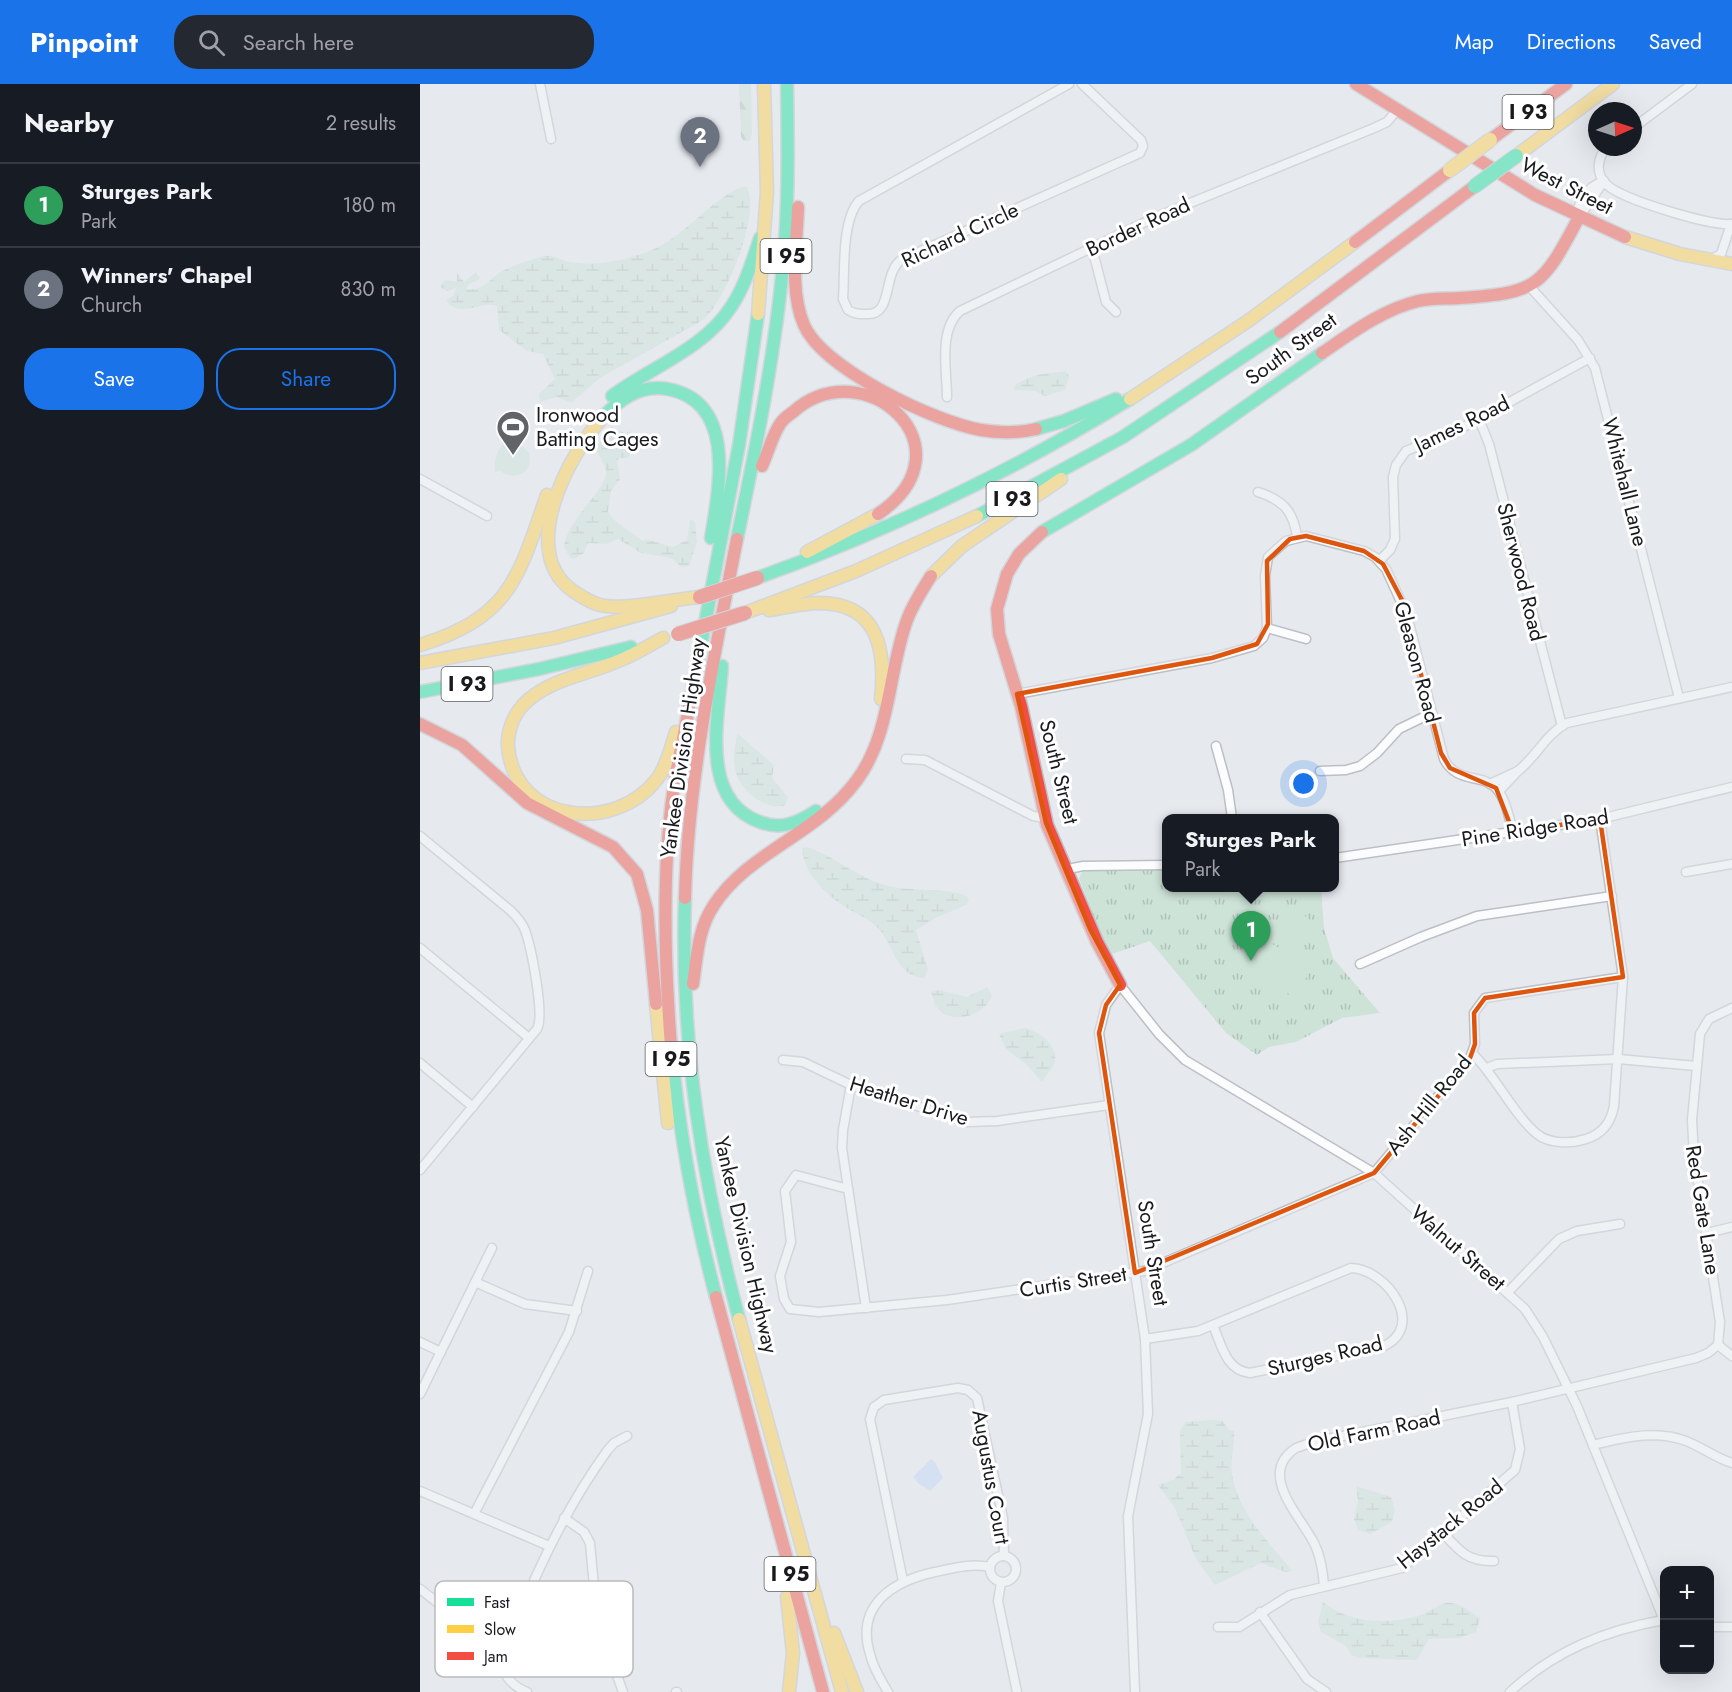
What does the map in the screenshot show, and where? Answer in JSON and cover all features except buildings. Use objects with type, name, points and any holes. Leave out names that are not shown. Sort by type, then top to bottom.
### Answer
[{"type":"main road","name":"Yankee Division Highway","points":[[764,84],[766,218],[761,294],[751,370],[695,669],[671,819],[666,921],[666,997],[672,1073],[682,1149],[700,1240],[823,1692]]},
{"type":"main road","name":"West Street","points":[[1356,84],[1521,188],[1578,219],[1641,243],[1732,264]]},
{"type":"main road","name":"I 93","points":[[420,663],[554,638],[700,597],[782,570],[867,536],[960,494],[1064,439],[1153,385],[1241,325],[1566,84]]},
{"type":"main road","name":"I 93","points":[[420,692],[548,668],[678,634],[745,613],[912,547],[989,510],[1081,461],[1153,418],[1238,362],[1613,84]]},
{"type":"main road","name":"Yankee Division Highway","points":[[788,89],[788,213],[781,304],[700,742],[687,860],[684,979],[691,1077],[714,1220],[842,1692]]},
{"type":"main road","points":[[788,89],[796,171],[800,310],[813,341],[830,359],[937,419],[963,428],[992,432],[1031,430],[1058,424],[1153,385]]},
{"type":"main road","points":[[420,645],[442,639],[467,627],[489,612],[505,595],[524,564],[554,475],[577,434],[616,393],[698,340],[718,324],[742,286],[766,218]]},
{"type":"main road","points":[[1530,287],[1556,261],[1578,219]]},
{"type":"main road","name":"South Street","points":[[1120,985],[1090,929],[1068,869],[1044,818],[1017,694],[999,633],[998,600],[1004,580],[1015,558],[1036,536],[1191,445],[1372,318],[1419,301],[1495,296],[1530,287]]},
{"type":"main road","points":[[684,600],[624,607],[594,604],[581,599],[565,586],[556,574],[550,557],[551,517],[571,460],[602,417],[618,402],[639,390],[662,388],[686,395],[704,410],[714,426],[718,459],[710,544],[712,583]]},
{"type":"main road","points":[[741,525],[759,481],[769,442],[781,423],[798,406],[824,394],[846,390],[872,394],[899,412],[912,430],[916,451],[915,468],[906,488],[880,512],[814,547],[782,570]]},
{"type":"main road","points":[[691,1077],[695,960],[701,933],[724,888],[743,868],[814,824],[858,779],[882,730],[909,614],[933,573],[962,548],[1047,492],[1081,461]]},
{"type":"main road","points":[[724,614],[717,754],[718,780],[728,800],[748,818],[766,825],[791,824],[812,814],[833,794],[863,752],[880,701],[883,653],[878,637],[869,623],[840,605],[810,603],[745,613]]},
{"type":"main road","points":[[663,638],[618,661],[551,686],[523,705],[511,725],[507,751],[512,772],[524,789],[554,807],[580,815],[610,813],[635,801],[654,782],[663,768],[695,669]]},
{"type":"main road","points":[[420,724],[462,746],[527,803],[613,847],[637,874],[647,910],[663,1089],[676,1171],[701,1275],[723,1327]]},
{"type":"main road","points":[[758,1456],[791,1615],[793,1653],[789,1692]]},
{"type":"main road","points":[[793,1515],[857,1692]]},
{"type":"street","points":[[540,84],[551,139]]},
{"type":"street","name":"Richard Circle","points":[[1069,84],[859,201],[848,221],[843,299],[848,310],[872,314],[881,310],[890,274],[901,260],[1140,153],[1143,146],[1140,139],[1082,84]]},
{"type":"street","points":[[1642,121],[1692,84]]},
{"type":"street","name":"Border Road","points":[[947,397],[947,332],[957,314],[1166,213],[1387,122],[1397,110]]},
{"type":"street","points":[[1602,156],[1599,163],[1604,181],[1611,188],[1665,209],[1732,226],[1721,254],[1715,259],[1708,260]]},
{"type":"street","points":[[1578,219],[1604,181]]},
{"type":"street","points":[[1092,248],[1104,297],[1116,312]]},
{"type":"street","name":"Whitehall Lane","points":[[1530,287],[1572,332],[1590,358],[1601,386],[1679,698]]},
{"type":"street","name":"James Road","points":[[1380,560],[1390,550],[1395,539],[1393,477],[1400,458],[1412,448],[1479,419],[1590,358]]},
{"type":"street","name":"Sherwood Road","points":[[1479,419],[1489,444],[1562,726]]},
{"type":"street","points":[[420,479],[487,516]]},
{"type":"street","points":[[1258,492],[1286,506],[1293,518],[1297,536]]},
{"type":"street","points":[[1017,694],[1242,651],[1260,641],[1267,628],[1267,561],[1277,547],[1297,536],[1340,543],[1365,551],[1380,560]]},
{"type":"street","name":"Gleason Road","points":[[1380,560],[1392,580],[1407,615],[1442,753],[1450,768],[1464,777],[1490,784],[1498,792],[1513,832]]},
{"type":"street","points":[[1267,628],[1306,639]]},
{"type":"street","points":[[1498,792],[1532,760],[1552,734],[1562,726],[1602,714],[1732,687]]},
{"type":"street","points":[[1320,771],[1346,770],[1360,766],[1377,753],[1399,729],[1432,713]]},
{"type":"street","points":[[1216,746],[1228,790],[1231,814]]},
{"type":"street","points":[[906,759],[925,760],[1034,816],[1044,818]]},
{"type":"street","points":[[1490,784],[1518,771]]},
{"type":"street","name":"Pine Ridge Road","points":[[1339,857],[1600,819],[1732,787]]},
{"type":"street","points":[[1473,1054],[1487,1068],[1536,1134],[1552,1141],[1574,1142],[1593,1137],[1609,1122],[1614,1106],[1623,977],[1600,819]]},
{"type":"street","points":[[420,836],[511,911],[522,925],[528,941],[540,1021],[529,1038],[420,1170]]},
{"type":"street","points":[[1686,872],[1732,864]]},
{"type":"street","points":[[1068,869],[1083,866],[1162,865]]},
{"type":"street","points":[[1360,964],[1421,936],[1477,916],[1612,896]]},
{"type":"street","points":[[420,948],[529,1038]]},
{"type":"street","name":"Ash Hill Road","points":[[1374,1173],[1473,1054],[1474,1013],[1485,998],[1623,977]]},
{"type":"street","name":"South Street","points":[[1120,985],[1106,1005],[1100,1026],[1109,1105],[1145,1339],[1148,1414],[1128,1516],[1135,1692]]},
{"type":"street","name":"Walnut Street","points":[[1120,985],[1159,1034],[1185,1060],[1374,1173],[1430,1226],[1508,1292],[1534,1323],[1570,1389],[1660,1610]]},
{"type":"street","name":"Red Gate Lane","points":[[1718,1345],[1720,1322],[1691,1132],[1698,1042],[1703,1026],[1713,1017],[1732,1008]]},
{"type":"street","points":[[1487,1068],[1497,1064],[1618,1059],[1696,1066]]},
{"type":"street","name":"Heather Drive","points":[[783,1060],[803,1062],[851,1085],[950,1118],[974,1122],[1015,1119],[1109,1105]]},
{"type":"street","points":[[420,1063],[473,1107]]},
{"type":"street","points":[[851,1085],[842,1136],[866,1308]]},
{"type":"street","name":"Curtis Street","points":[[848,1189],[796,1175],[785,1191],[791,1245],[780,1276],[784,1299],[790,1309],[819,1312],[866,1308],[980,1296],[1135,1273],[1374,1173]]},
{"type":"street","points":[[1508,1292],[1544,1251],[1559,1239],[1577,1231],[1620,1224]]},
{"type":"street","points":[[1707,1233],[1732,1227]]},
{"type":"street","points":[[420,1394],[492,1248]]},
{"type":"street","name":"Sturges Road","points":[[1145,1339],[1187,1334],[1351,1268],[1368,1272],[1392,1293],[1400,1302],[1403,1315],[1398,1334],[1382,1347],[1250,1373],[1239,1371],[1231,1365],[1213,1325]]},
{"type":"street","points":[[474,1514],[564,1342],[577,1311],[588,1271]]},
{"type":"street","points":[[476,1282],[531,1305],[577,1311]]},
{"type":"street","points":[[420,1342],[441,1352]]},
{"type":"street","points":[[1570,1389],[1696,1358],[1708,1353],[1718,1345],[1732,1356]]},
{"type":"street","name":"Augustus Court","points":[[903,1581],[870,1419],[875,1405],[886,1399],[958,1388],[968,1390],[977,1398],[1003,1518],[1004,1556]]},
{"type":"street","name":"Old Farm Road","points":[[1324,1586],[1315,1546],[1280,1483],[1281,1465],[1290,1452],[1313,1442],[1570,1389]]},
{"type":"street","name":"Haystack Road","points":[[1218,1627],[1239,1627],[1290,1595],[1398,1570],[1444,1534],[1509,1476],[1517,1466],[1520,1449],[1512,1402]]},
{"type":"street","points":[[534,1581],[564,1518],[607,1451],[614,1443],[627,1436]]},
{"type":"street","points":[[1593,1445],[1634,1437],[1666,1436],[1686,1441],[1732,1463]]},
{"type":"street","points":[[420,1491],[549,1546]]},
{"type":"street","points":[[564,1518],[580,1528],[589,1540],[593,1581]]},
{"type":"street","points":[[1444,1534],[1467,1558],[1476,1561],[1494,1561]]},
{"type":"street","points":[[1004,1556],[1012,1560],[1016,1571],[1011,1580],[1001,1582],[993,1578],[990,1567],[995,1558],[1004,1556]]},
{"type":"street","points":[[888,1692],[871,1659],[867,1629],[877,1603],[889,1589],[903,1581],[968,1565],[990,1567]]},
{"type":"street","points":[[1001,1582],[998,1601],[1017,1692]]},
{"type":"street","points":[[420,1589],[435,1600]]},
{"type":"street","points":[[1260,1612],[1307,1679],[1326,1692]]},
{"type":"street","points":[[1510,1692],[1545,1663],[1577,1645],[1660,1621]]},
{"type":"street","points":[[1714,1628],[1730,1630]]},
{"type":"street","points":[[509,1677],[513,1683],[527,1692]]},
{"type":"street","points":[[618,1677],[624,1692]]},
{"type":"highlighted area","points":[[1306,536],[1364,551],[1383,564],[1402,600],[1441,753],[1450,768],[1496,788],[1513,832],[1600,819],[1623,977],[1485,998],[1474,1013],[1475,1044],[1470,1058],[1374,1173],[1135,1273],[1099,1033],[1106,1005],[1120,985],[1090,929],[1046,823],[1017,694],[1212,658],[1257,644],[1268,624],[1267,561],[1290,539]]},
{"type":"green space","points":[[739,84],[751,84],[752,133],[750,141],[743,141],[741,136]]},
{"type":"green space","points":[[742,187],[747,187],[750,200],[745,237],[730,277],[712,310],[703,320],[600,378],[571,403],[557,397],[540,402],[539,394],[555,379],[543,354],[527,351],[499,330],[497,306],[484,305],[457,309],[446,300],[453,296],[456,288],[447,291],[440,287],[445,280],[457,282],[457,272],[464,282],[476,272],[480,279],[469,284],[466,289],[478,288],[505,269],[544,256],[590,264],[619,260],[647,252],[673,238],[717,202]]},
{"type":"green space","points":[[1066,371],[1069,376],[1065,390],[1045,396],[1035,391],[1014,390],[1015,385],[1029,378]]},
{"type":"green space","points":[[612,427],[625,433],[631,431],[633,452],[627,458],[619,458],[617,461],[620,479],[611,491],[608,512],[615,521],[643,541],[646,539],[673,547],[687,540],[690,519],[695,522],[697,542],[689,566],[682,567],[671,558],[641,553],[618,539],[606,544],[588,543],[584,553],[574,559],[570,558],[564,547],[566,537],[604,480],[605,466],[595,447],[603,439],[605,431]]},
{"type":"green space","name":"Ironwood Batting Cages","points":[[516,436],[517,442],[529,453],[529,466],[522,474],[512,476],[500,471],[495,472],[495,460],[499,450]]},
{"type":"green space","points":[[738,734],[774,765],[772,778],[788,797],[785,805],[771,806],[764,803],[750,794],[740,782],[734,761]]},
{"type":"green space","points":[[807,847],[885,885],[906,889],[947,891],[967,896],[969,901],[966,905],[916,930],[928,970],[924,978],[906,971],[900,965],[882,933],[873,924],[843,905],[819,885],[807,868],[802,848]]},
{"type":"green space","points":[[1162,866],[1162,892],[1321,892],[1324,928],[1333,958],[1380,1013],[1342,1018],[1296,1042],[1269,1047],[1257,1055],[1226,1033],[1150,941],[1109,955],[1079,878],[1084,869]]},
{"type":"green space","points":[[1304,915],[1309,919],[1307,941],[1295,948],[1282,944],[1276,930],[1280,921],[1287,917]]},
{"type":"green space","points":[[1252,932],[1312,968],[1294,997],[1235,961]]},
{"type":"green space","points":[[987,987],[992,996],[984,1008],[965,1017],[943,1014],[935,1005],[931,992],[939,990],[967,997]]},
{"type":"green space","points":[[1024,1028],[1046,1039],[1055,1055],[1055,1061],[1042,1082],[1028,1066],[1006,1049],[999,1034]]},
{"type":"green space","points":[[1222,1421],[1229,1430],[1234,1431],[1232,1473],[1240,1501],[1255,1526],[1292,1571],[1285,1572],[1261,1563],[1215,1585],[1196,1559],[1175,1508],[1158,1485],[1173,1480],[1181,1473],[1180,1431],[1185,1422]]},
{"type":"green space","points":[[1356,1486],[1391,1497],[1395,1509],[1392,1522],[1370,1534],[1358,1530],[1354,1519],[1358,1501]]},
{"type":"green space","points":[[1323,1602],[1346,1615],[1370,1620],[1408,1618],[1421,1615],[1446,1603],[1455,1604],[1480,1618],[1476,1632],[1458,1638],[1429,1639],[1417,1660],[1359,1658],[1351,1655],[1346,1646],[1321,1632],[1318,1621]]},
{"type":"water","points":[[931,1459],[943,1478],[930,1491],[913,1477]]},
{"type":"traffic: fast","points":[[737,539],[769,375],[782,276],[787,204],[787,84]]},
{"type":"traffic: fast","points":[[1475,186],[1516,156]]},
{"type":"traffic: fast","points":[[612,396],[692,346],[720,322],[740,291],[760,238]]},
{"type":"traffic: fast","points":[[689,707],[739,445],[758,314]]},
{"type":"traffic: fast","points":[[977,516],[1123,437],[1280,332]]},
{"type":"traffic: fast","points":[[1042,532],[1191,445],[1322,353]]},
{"type":"traffic: fast","points":[[604,416],[625,398],[641,391],[659,388],[690,397],[705,411],[714,429],[718,450],[719,473],[711,538]]},
{"type":"traffic: fast","points":[[1036,429],[1064,421],[1116,399]]},
{"type":"traffic: fast","points":[[757,578],[854,540],[948,498],[1040,451],[1130,399]]},
{"type":"traffic: fast","points":[[420,692],[539,669],[631,647]]},
{"type":"traffic: fast","points":[[722,666],[716,732],[720,776],[727,795],[740,811],[768,824],[789,824],[816,811]]},
{"type":"traffic: fast","points":[[685,898],[686,1005],[696,1110],[714,1215],[739,1319]]},
{"type":"traffic: fast","points":[[671,1046],[688,1173],[716,1297]]},
{"type":"traffic: slow","points":[[758,314],[767,192],[764,84]]},
{"type":"traffic: slow","points":[[1516,156],[1613,84]]},
{"type":"traffic: slow","points":[[1450,170],[1490,140]]},
{"type":"traffic: slow","points":[[1625,237],[1680,254],[1732,264]]},
{"type":"traffic: slow","points":[[1130,399],[1248,321],[1355,242]]},
{"type":"traffic: slow","points":[[604,416],[576,454],[563,479],[554,505],[549,530],[550,555],[558,576],[576,593],[600,605],[636,606],[700,597]]},
{"type":"traffic: slow","points":[[931,576],[962,546],[1061,479]]},
{"type":"traffic: slow","points":[[420,645],[450,634],[474,621],[493,607],[507,591],[528,550],[547,495]]},
{"type":"traffic: slow","points":[[807,552],[878,514]]},
{"type":"traffic: slow","points":[[745,613],[856,571],[977,516]]},
{"type":"traffic: slow","points":[[769,610],[819,603],[839,605],[855,611],[874,633],[879,648],[882,664],[881,699]]},
{"type":"traffic: slow","points":[[420,663],[554,638],[671,606]]},
{"type":"traffic: slow","points":[[663,638],[624,659],[568,678],[533,696],[519,709],[514,719],[508,747],[515,773],[528,792],[547,805],[569,812],[593,813],[617,808],[639,797],[660,774],[676,732]]},
{"type":"traffic: slow","points":[[656,1004],[668,1123]]},
{"type":"traffic: slow","points":[[739,1319],[842,1692]]},
{"type":"traffic: slow","points":[[787,1597],[793,1653],[789,1692]]},
{"type":"traffic: slow","points":[[834,1633],[857,1692]]},
{"type":"traffic: jam","points":[[1356,84],[1535,195],[1625,237]]},
{"type":"traffic: jam","points":[[1490,140],[1566,84]]},
{"type":"traffic: jam","points":[[1355,242],[1450,170]]},
{"type":"traffic: jam","points":[[1280,332],[1475,186]]},
{"type":"traffic: jam","points":[[798,207],[795,282],[799,311],[804,325],[815,342],[833,359],[882,391],[961,425],[1002,432],[1036,429]]},
{"type":"traffic: jam","points":[[1322,353],[1368,323],[1405,305],[1428,299],[1486,296],[1522,289],[1545,273],[1578,219]]},
{"type":"traffic: jam","points":[[762,466],[781,422],[793,412],[821,396],[850,392],[877,399],[899,415],[912,436],[916,461],[905,488],[878,514]]},
{"type":"traffic: jam","points":[[1042,532],[1019,554],[1007,574],[997,609],[999,634],[1021,706],[1047,825],[1097,942],[1120,985]]},
{"type":"traffic: jam","points":[[685,898],[691,807],[703,717],[737,539]]},
{"type":"traffic: jam","points":[[693,984],[699,943],[705,923],[714,905],[728,887],[745,871],[803,830],[841,799],[868,762],[883,723],[907,620],[931,576]]},
{"type":"traffic: jam","points":[[700,597],[757,578]]},
{"type":"traffic: jam","points":[[678,634],[745,613]]},
{"type":"traffic: jam","points":[[671,1046],[666,952],[667,854],[676,771],[689,707]]},
{"type":"traffic: jam","points":[[420,724],[462,745],[527,803],[613,847],[637,874],[647,910],[656,1004]]},
{"type":"traffic: jam","points":[[716,1297],[823,1692]]},
{"type":"place","name":"Winners' Chapel","points":[[700,167]]},
{"type":"place","name":"Ironwood Batting Cages","points":[[513,456]]},
{"type":"place","name":"Sturges Park","points":[[1251,961]]}]
